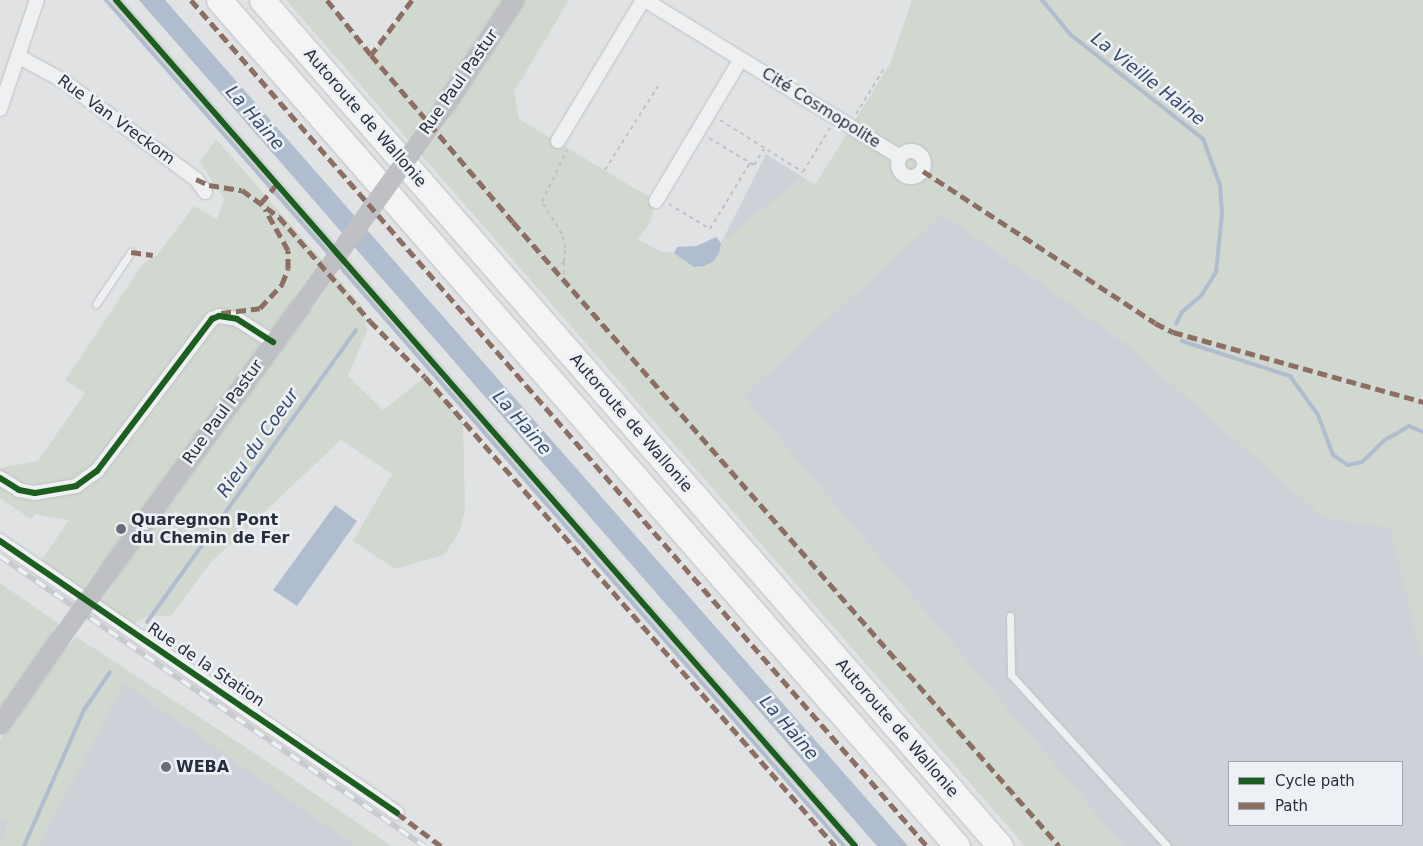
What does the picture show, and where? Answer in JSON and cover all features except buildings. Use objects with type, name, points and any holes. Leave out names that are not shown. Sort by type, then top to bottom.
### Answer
[{"type":"highway","name":"Autoroute de Wallonie","points":[[219,0],[957,846]]},
{"type":"highway","name":"Autoroute de Wallonie","points":[[262,0],[1000,846]]},
{"type":"main road","name":"Rue Paul Pastur","points":[[0,724],[444,106],[514,0]]},
{"type":"street","points":[[0,109],[37,0]]},
{"type":"street","name":"Cité Cosmopolite","points":[[563,145],[644,0],[900,157]]},
{"type":"street","name":"Rue Van Vreckom","points":[[19,57],[62,80],[196,179],[205,192]]},
{"type":"street","points":[[658,199],[741,59]]},
{"type":"street","points":[[0,478],[19,490],[36,493],[76,486],[97,471],[212,319],[219,316],[237,319],[273,342]]},
{"type":"street","name":"Rue de la Station","points":[[0,540],[397,813]]},
{"type":"lane","points":[[116,0],[855,846]]},
{"type":"lane","points":[[96,304],[131,252]]},
{"type":"lane","points":[[1010,616],[1011,674],[1167,846]]},
{"type":"path","points":[[849,125],[885,67]]},
{"type":"path","points":[[605,170],[658,86]]},
{"type":"path","points":[[709,113],[803,172],[836,118]]},
{"type":"path","points":[[698,131],[754,165],[765,148]]},
{"type":"path","points":[[563,145],[542,202],[562,234],[564,280]]},
{"type":"path","points":[[658,199],[710,229],[750,163]]},
{"type":"path","points":[[555,270],[564,262]]},
{"type":"shaded area","points":[[286,0],[327,0],[371,55],[412,0],[569,0],[514,92],[519,119],[656,201],[650,223],[638,239],[661,252],[674,253],[681,261],[719,253],[721,243],[802,177],[815,185],[890,64],[912,0],[1423,0],[1423,661],[1390,528],[1324,518],[1122,341],[943,214],[743,396],[1123,846],[1025,846]]},
{"type":"shaded area","points":[[1423,0],[1423,846],[1123,846],[743,396],[661,252],[674,253],[721,243],[766,154],[815,185],[944,214],[1122,341]]},
{"type":"shaded area","points":[[216,139],[363,307],[367,331],[348,376],[383,410],[425,377],[463,423],[465,510],[459,533],[444,555],[395,569],[353,541],[392,474],[341,440],[210,563],[171,616],[148,616],[129,626],[39,564],[69,520],[35,514],[31,519],[0,498],[0,468],[38,461],[85,393],[65,380],[143,264],[157,255],[194,206],[217,219],[224,199],[200,162]]},
{"type":"shaded area","points":[[0,583],[62,626],[0,714]]},
{"type":"shaded area","points":[[76,637],[272,765],[391,846],[0,846],[0,740]]},
{"type":"shaded area","points":[[76,637],[272,765],[391,846],[355,846],[124,683],[39,846],[0,846],[7,823],[0,819],[0,740]]},
{"type":"water","name":"La Haine","points":[[139,0],[165,0],[908,846],[877,846]]},
{"type":"water","points":[[716,237],[721,243],[719,253],[713,262],[704,266],[694,267],[674,253],[677,247],[697,246]]},
{"type":"water","points":[[335,505],[357,521],[297,606],[273,590]]},
{"type":"waterway","points":[[106,0],[331,256]]},
{"type":"waterway","name":"La Vieille Haine","points":[[1042,0],[1071,35],[1203,139],[1220,185],[1222,214],[1216,272],[1201,296],[1182,312],[1176,324]]},
{"type":"waterway","points":[[337,263],[844,846]]},
{"type":"waterway","name":"Rieu du Coeur","points":[[147,622],[356,330]]},
{"type":"waterway","points":[[1182,341],[1290,376],[1318,415],[1333,455],[1348,465],[1362,462],[1385,440],[1409,426],[1423,432]]},
{"type":"waterway","name":"Rieu du Coeur","points":[[24,846],[84,710],[110,672]]},
{"type":"railway","points":[[0,556],[424,846]]},
{"type":"marked path","points":[[191,0],[927,846]]},
{"type":"marked path","points":[[327,0],[371,55]]},
{"type":"marked path","points":[[412,0],[371,55],[513,222],[1059,846]]},
{"type":"marked path","points":[[923,171],[1155,323],[1173,332],[1423,402]]},
{"type":"marked path","points":[[196,179],[209,185],[242,190],[279,217],[370,321],[425,377],[835,846]]},
{"type":"marked path","points":[[261,203],[277,184]]},
{"type":"marked path","points":[[221,313],[260,308],[282,284],[288,269],[288,250],[265,209]]},
{"type":"marked path","points":[[131,252],[153,255]]},
{"type":"marked path","points":[[397,813],[441,846]]},
{"type":"cycle path","points":[[116,0],[855,846]]},
{"type":"cycle path","points":[[0,478],[19,490],[35,493],[76,486],[97,471],[212,319],[219,316],[237,319],[273,342]]},
{"type":"cycle path","points":[[0,541],[397,813]]},
{"type":"place","name":"Quaregnon Pont du Chemin de Fer","points":[[121,529]]},
{"type":"place","name":"WEBA","points":[[166,767]]}]
